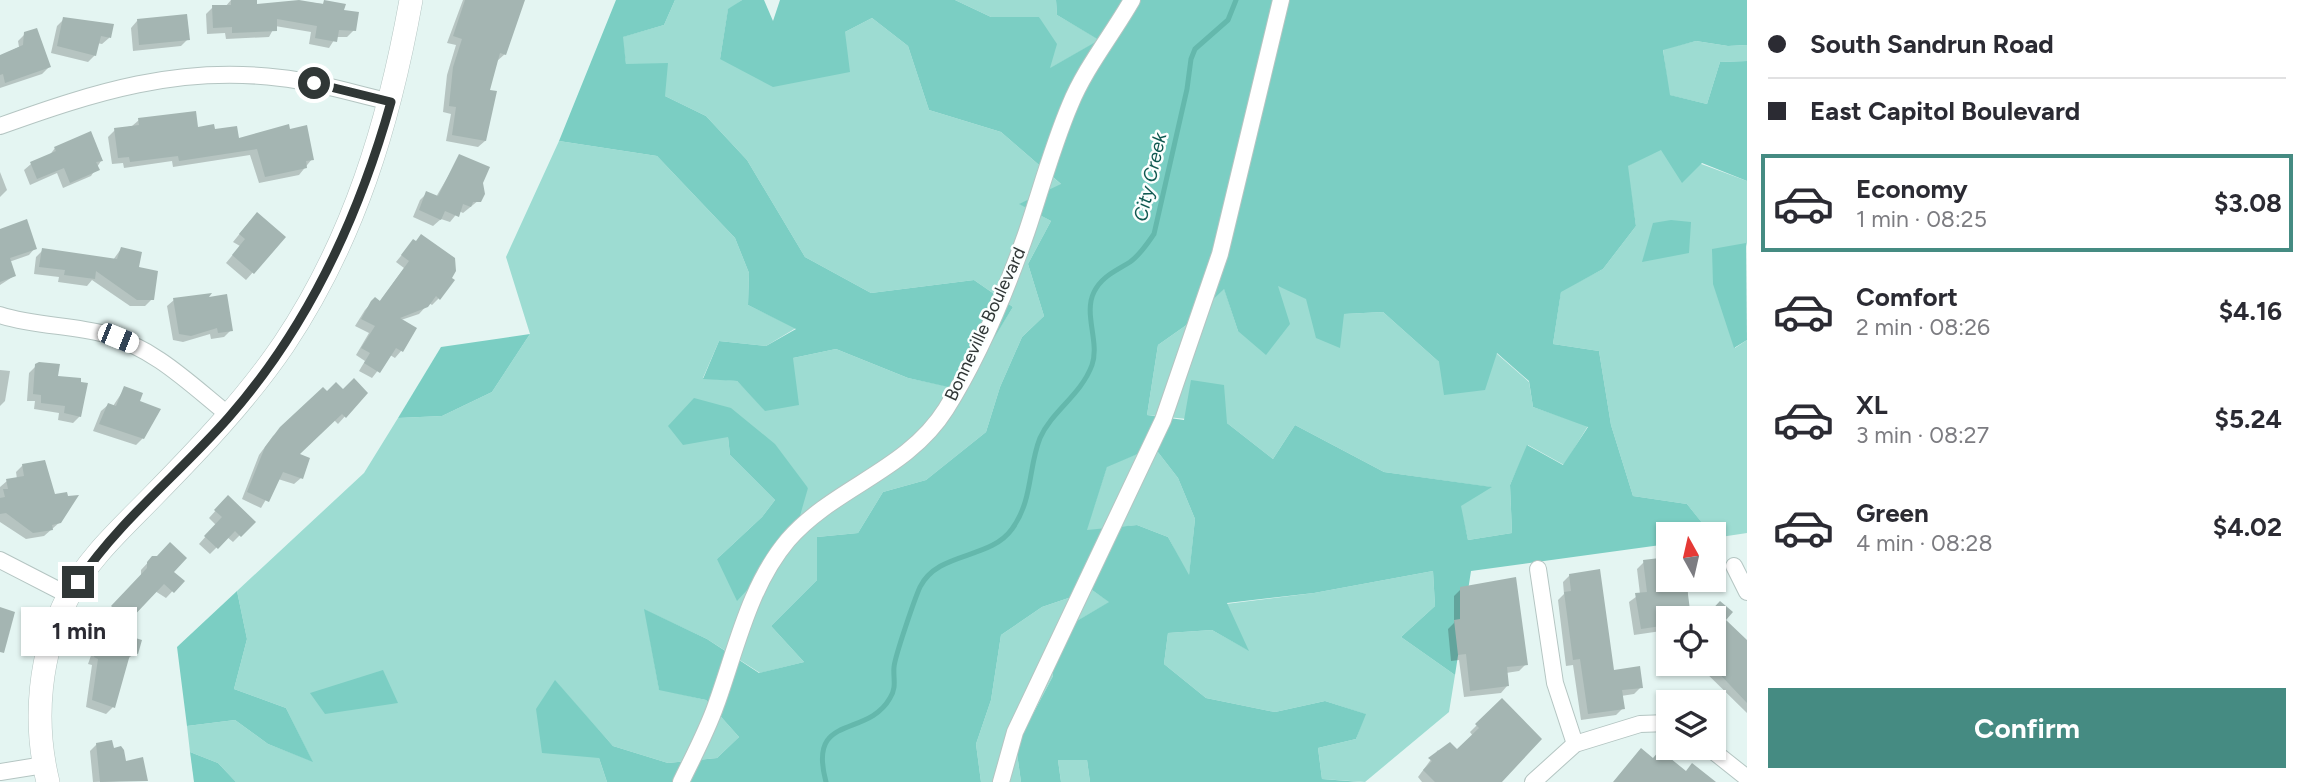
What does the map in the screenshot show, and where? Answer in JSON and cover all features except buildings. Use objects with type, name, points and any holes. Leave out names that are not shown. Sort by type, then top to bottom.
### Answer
[{"type":"street","points":[[0,772],[46,773],[40,737],[42,678],[68,595],[102,548],[230,416],[284,343],[332,261],[368,177],[391,102],[411,0]]},
{"type":"street","name":"Bonneville Boulevard","points":[[681,782],[715,708],[755,594],[787,541],[835,499],[904,457],[926,437],[947,407],[995,308],[1026,235],[1070,104],[1132,0]]},
{"type":"street","points":[[1001,782],[1015,732],[1163,420],[1220,254],[1281,0]]},
{"type":"street","points":[[0,126],[135,82],[189,75],[281,78],[391,102]]},
{"type":"street","points":[[0,315],[103,334],[133,344],[177,371],[230,416]]},
{"type":"street","points":[[0,559],[68,595]]},
{"type":"street","points":[[1734,566],[1747,592]]},
{"type":"street","points":[[1538,569],[1557,692],[1575,744]]},
{"type":"street","points":[[1532,782],[1575,744],[1640,724],[1656,723]]},
{"type":"street","points":[[1724,760],[1747,778]]},
{"type":"green space","points":[[675,0],[742,0],[728,10],[720,59],[845,32],[872,18],[908,46],[929,110],[1001,132],[1062,185],[1020,204],[1051,221],[1028,264],[1044,316],[1022,337],[1000,387],[986,432],[926,480],[883,492],[858,533],[817,537],[817,580],[771,626],[804,662],[760,673],[707,639],[645,610],[659,689],[706,700],[739,737],[717,758],[668,763],[613,746],[555,681],[599,758],[607,782],[236,782],[218,763],[190,752],[187,726],[235,720],[268,744],[312,761],[286,708],[234,689],[247,639],[237,591],[364,473],[398,418],[442,416],[492,392],[530,334],[506,257],[559,141],[657,156],[735,238],[749,273],[748,305],[796,328],[766,346],[719,341],[703,378],[737,381],[765,410],[793,358],[836,349],[908,378],[961,389],[1013,307],[974,280],[871,293],[805,257],[747,160],[706,116],[665,96],[626,64],[622,37],[664,25]],"holes":[[[728,437],[808,488],[717,559],[762,517],[775,500],[730,455]]]},
{"type":"green space","points":[[955,0],[1056,0],[1057,15],[1100,40],[1049,69],[1039,17],[991,17]]},
{"type":"green space","points":[[1696,41],[1728,46],[1747,45],[1747,61],[1720,62],[1707,104],[1669,95],[1663,49]]},
{"type":"green space","points":[[1661,149],[1747,181],[1747,247],[1746,243],[1735,348],[1747,340],[1747,533],[1726,536],[1726,522],[1701,522],[1687,504],[1633,496],[1611,425],[1599,351],[1553,344],[1561,291],[1603,269],[1636,226],[1627,166]]},
{"type":"green space","points":[[1277,285],[1344,314],[1383,312],[1439,362],[1496,353],[1529,382],[1533,407],[1588,426],[1564,465],[1528,445],[1510,485],[1512,533],[1468,540],[1460,506],[1490,487],[1384,472],[1295,425],[1273,459],[1227,423],[1147,415],[1158,345],[1185,326],[1224,288],[1238,331]]},
{"type":"green space","points":[[1154,447],[1178,478],[1195,519],[1189,577],[1168,537],[1137,525],[1086,531],[1107,466]]},
{"type":"green space","points":[[1433,571],[1435,606],[1401,637],[1455,675],[1449,712],[1365,782],[1322,779],[1318,748],[1356,739],[1365,714],[1325,701],[1275,712],[1206,698],[1164,664],[1168,633],[1212,630],[1248,650],[1226,604],[1314,593]]},
{"type":"green space","points":[[1092,590],[1110,602],[1053,635],[1053,676],[1016,746],[1021,782],[981,782],[976,744],[991,700],[1001,635],[1042,607]]},
{"type":"green space","points":[[1058,760],[1087,760],[1090,782],[1061,782]]},
{"type":"shaded area","points":[[616,0],[675,0],[664,25],[623,37],[626,64],[668,63],[665,96],[706,116],[747,160],[805,257],[871,293],[974,280],[1013,307],[962,390],[908,378],[836,349],[793,358],[799,405],[765,411],[737,381],[703,379],[719,341],[766,346],[796,329],[748,305],[749,273],[735,238],[657,156],[559,141]]},
{"type":"shaded area","points":[[742,0],[764,0],[773,21],[780,0],[955,0],[991,17],[1039,17],[1057,44],[1050,68],[1099,40],[1057,15],[1056,0],[1747,0],[1747,45],[1728,46],[1696,41],[1663,50],[1670,95],[1707,104],[1720,62],[1747,61],[1747,181],[1702,163],[1682,183],[1661,150],[1628,166],[1636,226],[1603,269],[1561,292],[1553,344],[1599,351],[1611,425],[1633,496],[1687,504],[1701,522],[1656,522],[1656,546],[1471,571],[1455,675],[1401,637],[1435,606],[1433,571],[1314,593],[1227,603],[1249,651],[1212,630],[1168,633],[1164,664],[1206,698],[1275,712],[1325,701],[1366,714],[1356,739],[1318,748],[1322,779],[1361,782],[1090,782],[1087,760],[1058,760],[1061,782],[1021,782],[1016,746],[1053,676],[1053,635],[1109,602],[1092,590],[1042,607],[1001,635],[991,700],[976,744],[981,782],[607,782],[599,758],[542,753],[536,709],[555,680],[613,746],[668,763],[717,758],[739,737],[706,700],[659,690],[644,609],[707,639],[759,673],[804,662],[771,626],[817,580],[817,537],[858,533],[883,492],[926,480],[986,432],[1000,387],[1022,337],[1044,316],[1028,264],[1051,221],[1019,204],[1061,184],[1001,132],[929,110],[908,46],[872,18],[845,32],[850,72],[773,87],[720,59],[728,9]],"holes":[[[1278,286],[1306,299],[1316,338],[1340,348],[1344,314],[1383,312],[1439,362],[1444,395],[1485,390],[1497,353],[1529,381],[1533,407],[1588,427],[1563,465],[1527,445],[1510,485],[1512,533],[1468,540],[1461,506],[1492,487],[1384,472],[1295,425],[1273,459],[1227,423],[1224,385],[1191,380],[1184,420],[1147,415],[1158,345],[1185,326],[1224,289],[1238,331],[1266,355],[1290,324]],[[1154,447],[1178,478],[1195,519],[1189,575],[1168,537],[1137,525],[1087,530],[1107,467]]]},
{"type":"shaded area","points":[[1671,220],[1691,222],[1689,253],[1642,262],[1653,223]]},
{"type":"shaded area","points":[[1746,243],[1747,340],[1734,348],[1713,284],[1712,249]]},
{"type":"shaded area","points":[[530,334],[492,392],[442,416],[398,418],[441,347]]},
{"type":"shaded area","points":[[694,398],[731,408],[775,444],[808,488],[793,540],[737,601],[717,559],[762,517],[775,500],[730,455],[728,437],[683,445],[668,426]]},
{"type":"shaded area","points":[[237,591],[247,639],[234,689],[286,708],[313,762],[268,744],[235,720],[187,726],[177,647]]},
{"type":"shaded area","points":[[383,670],[398,703],[325,714],[310,693]]},
{"type":"shaded area","points":[[190,752],[218,763],[236,782],[194,782]]},
{"type":"waterway","name":"City Creek","points":[[826,782],[822,760],[825,745],[832,735],[880,711],[892,694],[898,651],[917,593],[928,575],[951,561],[991,546],[1002,539],[1019,518],[1040,438],[1045,428],[1081,385],[1092,365],[1094,347],[1090,309],[1094,292],[1105,278],[1137,256],[1154,234],[1195,49],[1228,20],[1236,0]]},
{"type":"route","points":[[78,582],[102,548],[230,416],[284,343],[332,261],[368,177],[391,102],[314,83]]}]
